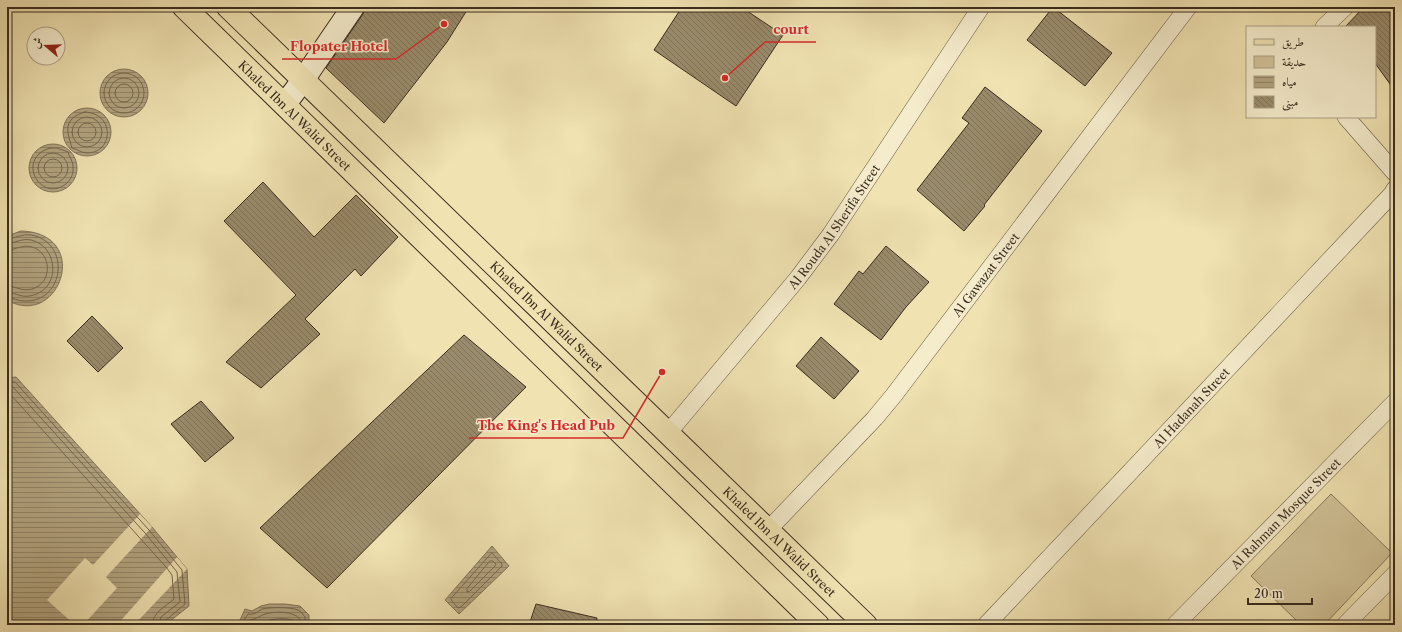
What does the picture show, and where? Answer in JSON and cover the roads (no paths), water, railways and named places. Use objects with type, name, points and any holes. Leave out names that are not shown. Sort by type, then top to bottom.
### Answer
[{"type":"main road","name":"Khaled Ibn Al Walid Street","points":[[184,7],[818,625]]},
{"type":"main road","name":"Khaled Ibn Al Walid Street","points":[[228,7],[866,625]]},
{"type":"main road","points":[[436,252],[457,229]]},
{"type":"street","points":[[284,104],[303,80],[353,7]]},
{"type":"street","name":"Al Rouda Al Sherifa Street","points":[[668,433],[798,278],[831,234],[981,7]]},
{"type":"street","name":"Al Gawazat Street","points":[[768,530],[875,418],[894,395],[1188,7]]},
{"type":"street","points":[[1325,26],[1345,7]]},
{"type":"street","points":[[1347,118],[1395,173]]},
{"type":"street","name":"Al Hadanah Street","points":[[986,625],[1386,200],[1395,188]]},
{"type":"street","name":"Al Rahman Mosque Street","points":[[1175,625],[1395,402]]},
{"type":"street","points":[[1345,625],[1395,574]]},
{"type":"water","points":[[119,69],[129,69],[141,76],[148,88],[148,98],[141,110],[129,117],[119,117],[111,113],[104,106],[100,98],[100,88],[104,80],[111,73]]},
{"type":"water","points":[[82,108],[92,108],[104,115],[111,127],[111,137],[104,149],[92,156],[82,156],[74,152],[67,145],[63,137],[63,127],[67,119],[74,112]]},
{"type":"water","points":[[48,144],[58,144],[70,151],[77,163],[77,173],[70,185],[58,192],[48,192],[40,188],[33,181],[29,173],[29,163],[33,155],[40,148]]},
{"type":"water","points":[[7,186],[11,195],[12,204],[7,222]]},
{"type":"water","points":[[21,231],[43,236],[57,247],[62,262],[61,278],[54,292],[42,302],[26,306],[7,300],[7,236]]},
{"type":"water","points":[[16,377],[152,527],[187,569],[189,606],[165,625],[7,625],[7,378]]},
{"type":"water","points":[[492,546],[509,566],[459,614],[445,600]]},
{"type":"water","points":[[269,604],[300,606],[309,615],[309,625],[241,625],[240,620],[245,609],[252,611]]},
{"type":"place","name":"Flopater Hotel","points":[[444,24]]},
{"type":"place","name":"court","points":[[725,78]]},
{"type":"place","name":"The King's Head Pub","points":[[662,372]]}]
